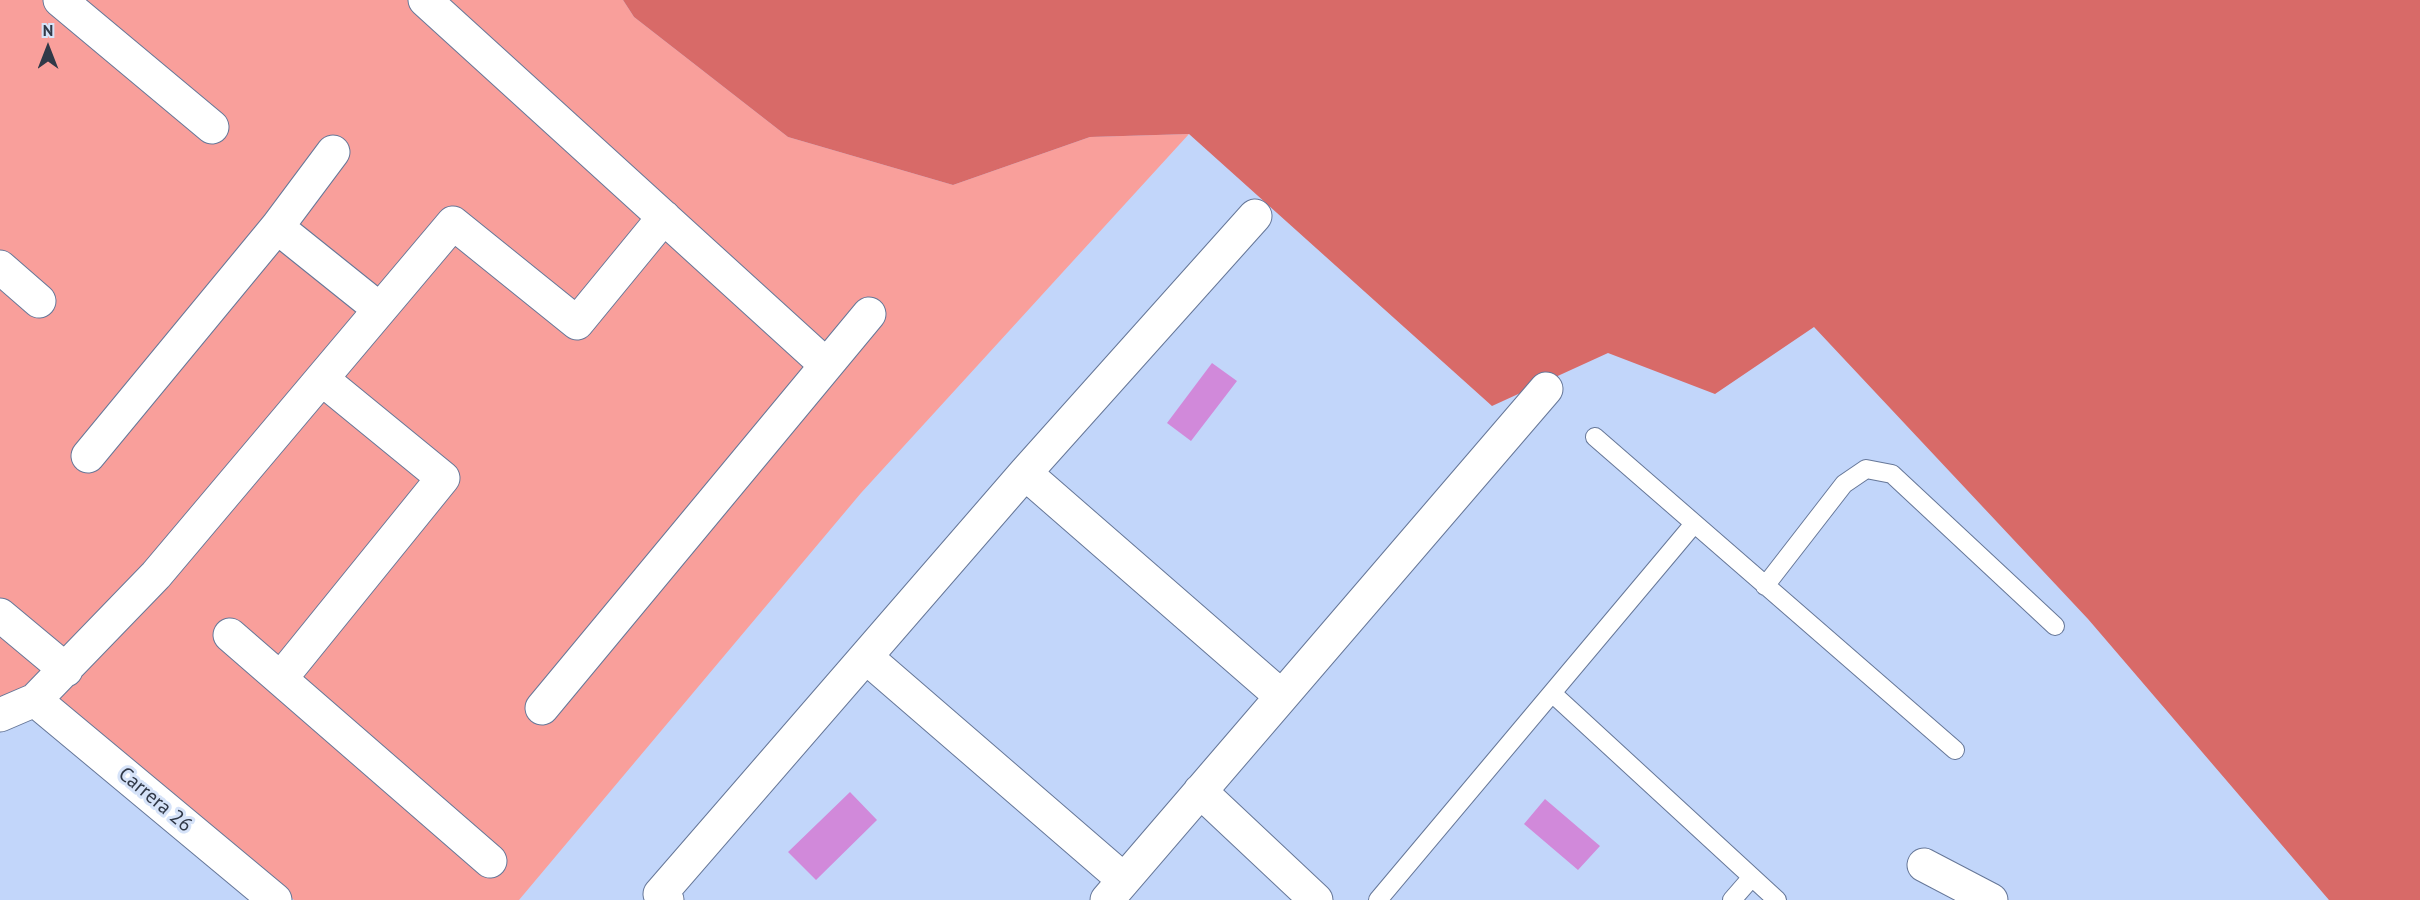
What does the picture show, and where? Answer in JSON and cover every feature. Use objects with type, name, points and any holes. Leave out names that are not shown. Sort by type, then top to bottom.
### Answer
[{"type":"street","points":[[60,0],[212,127]]},
{"type":"street","points":[[425,0],[825,364]]},
{"type":"street","points":[[88,456],[277,227],[333,152]]},
{"type":"street","points":[[667,900],[660,894],[1025,473],[1255,216]]},
{"type":"street","points":[[0,715],[35,700],[156,575],[322,379],[378,308],[453,223],[577,324],[664,218]]},
{"type":"street","points":[[277,227],[378,308]]},
{"type":"street","points":[[0,267],[39,301]]},
{"type":"street","points":[[542,708],[825,364],[869,314]]},
{"type":"street","points":[[281,678],[443,478],[322,379]]},
{"type":"street","points":[[866,657],[1116,890],[1546,389]]},
{"type":"street","points":[[1025,473],[1281,696]]},
{"type":"street","points":[[0,615],[66,670]]},
{"type":"street","points":[[230,635],[489,861]]},
{"type":"street","name":"Carrera 26","points":[[35,700],[275,900]]},
{"type":"street","points":[[1200,791],[1316,900]]},
{"type":"street","points":[[1924,865],[1991,900]]},
{"type":"lane","points":[[1595,437],[1693,525],[1955,750]]},
{"type":"lane","points":[[1765,586],[1844,484],[1866,469],[1892,474],[2055,626]]},
{"type":"lane","points":[[1378,900],[1693,525]]},
{"type":"lane","points":[[1552,693],[1777,900]]},
{"type":"lane","points":[[1732,900],[1752,877]]},
{"type":"shaded area","points":[[0,0],[623,0],[634,17],[788,137],[953,185],[1090,137],[1189,134],[861,493],[519,900],[294,900],[56,699],[0,701]]},
{"type":"shaded area","points":[[623,0],[2420,0],[2420,900],[2329,900],[2088,619],[1814,327],[1715,394],[1608,353],[1492,406],[1189,134],[1090,137],[953,185],[788,137],[634,17]]},
{"type":"shaded area","points":[[1212,363],[1237,381],[1191,441],[1167,423]]},
{"type":"shaded area","points":[[850,792],[877,820],[816,880],[788,852]]},
{"type":"shaded area","points":[[1545,799],[1600,846],[1578,870],[1524,824]]}]
